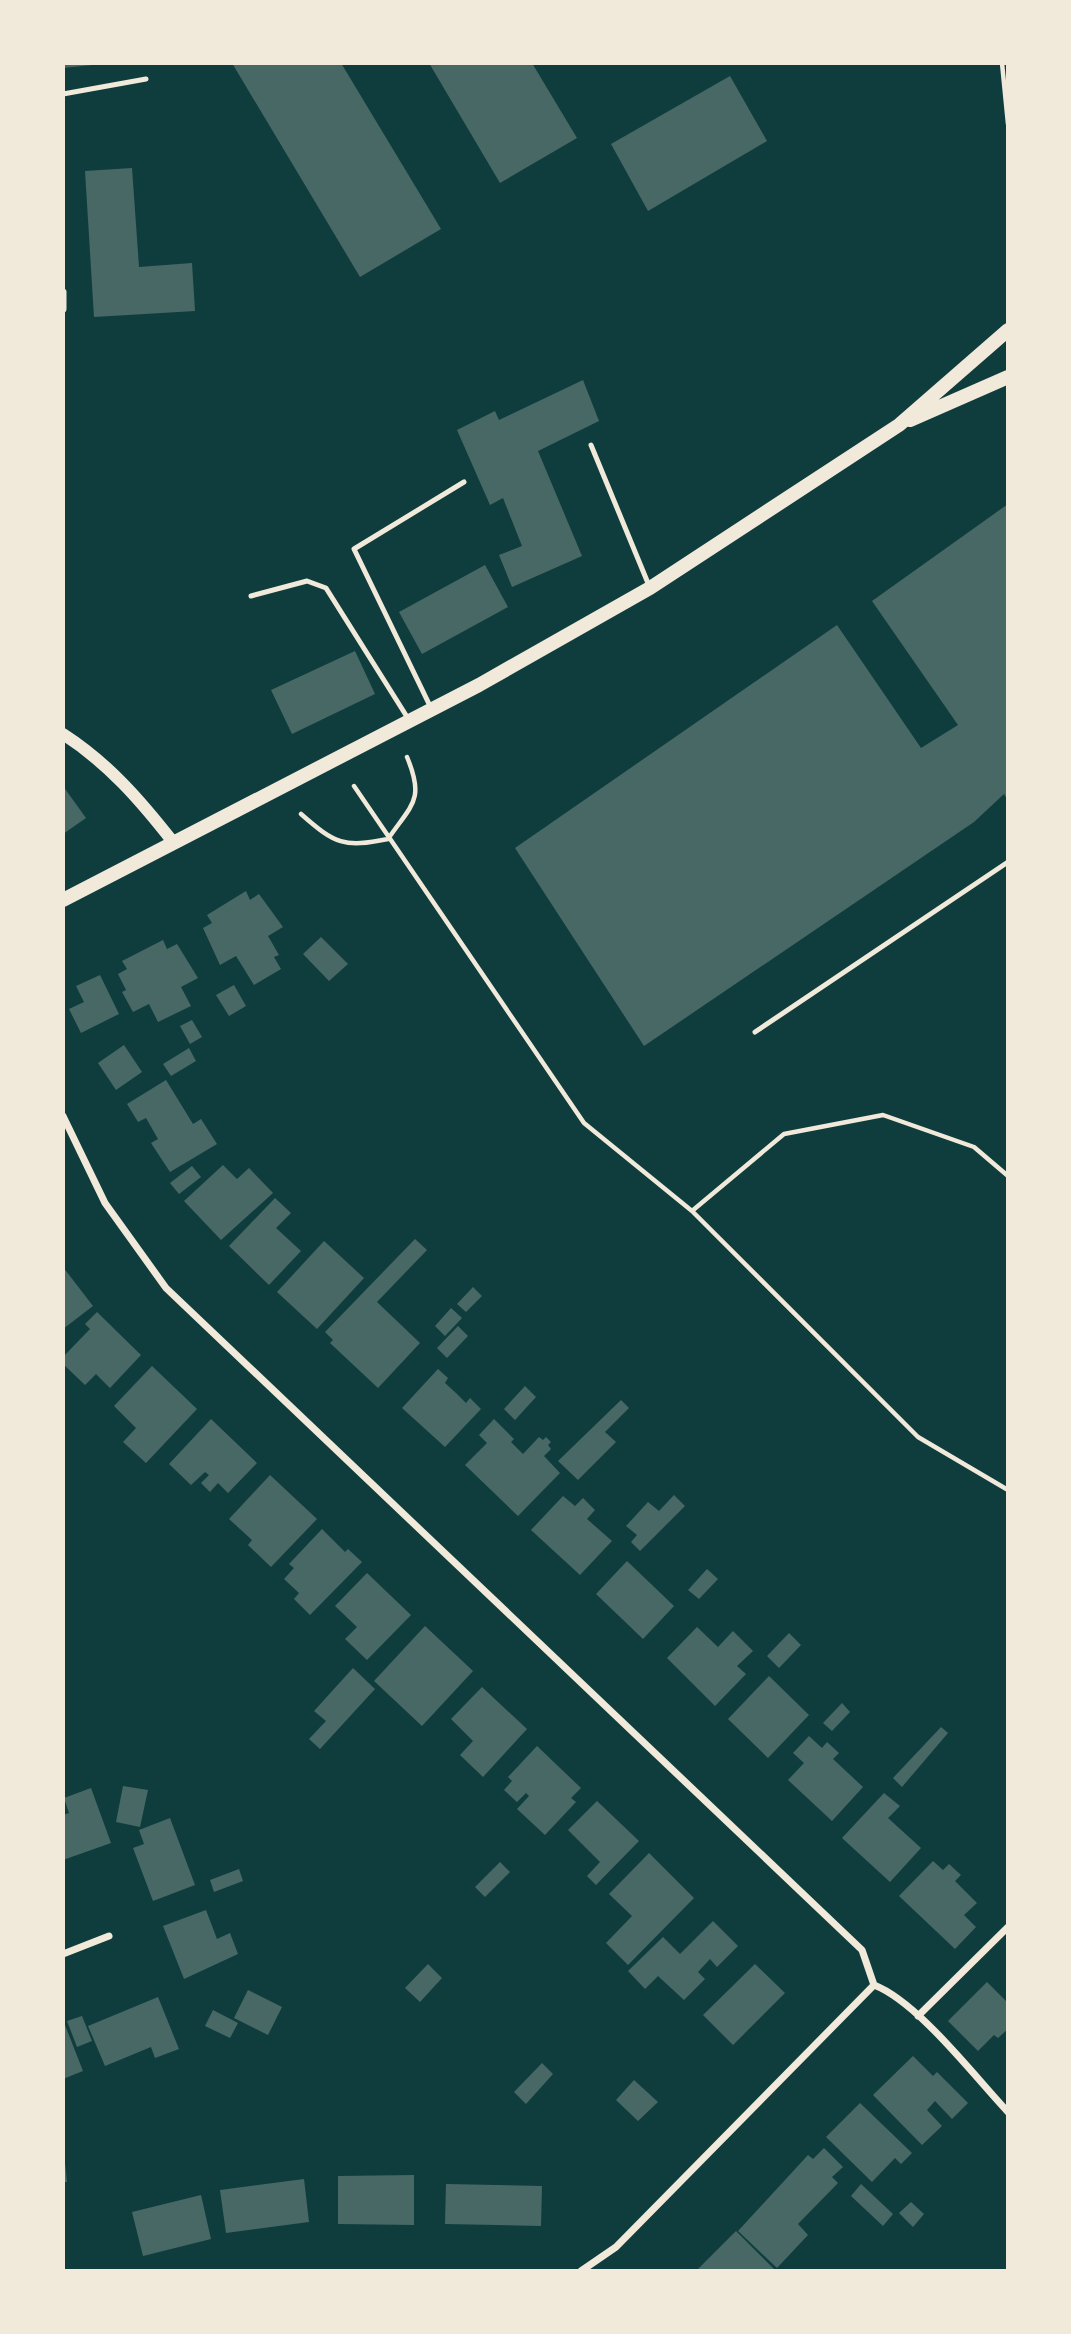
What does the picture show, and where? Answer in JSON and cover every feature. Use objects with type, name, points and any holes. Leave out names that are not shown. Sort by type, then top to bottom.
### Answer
[{"type":"main road","points":[[63,900],[432,709],[650,588],[900,425],[1008,330]]},
{"type":"main road","points":[[900,425],[1008,377]]},
{"type":"street","points":[[63,292],[63,309]]},
{"type":"street","points":[[63,734],[89,750],[126,783],[173,842]]},
{"type":"street","points":[[63,1116],[104,1203],[166,1289],[862,1950],[874,1984],[892,1992],[918,2016],[1008,2112]]},
{"type":"street","points":[[918,2016],[1008,1927]]},
{"type":"street","points":[[63,1954],[108,1936]]},
{"type":"street","points":[[582,2271],[616,2247],[874,1984]]},
{"type":"lane","points":[[63,94],[146,79]]},
{"type":"lane","points":[[591,445],[650,588]]},
{"type":"lane","points":[[432,709],[354,549],[464,482]]},
{"type":"lane","points":[[251,596],[306,581],[326,588],[409,720]]},
{"type":"lane","points":[[755,1032],[1008,862]]},
{"type":"path","points":[[1002,63],[1008,124]]},
{"type":"path","points":[[301,814],[327,836],[356,845],[388,838],[416,798],[417,781],[407,757]]},
{"type":"path","points":[[354,786],[584,1123],[692,1211],[918,1437],[1008,1490]]},
{"type":"path","points":[[692,1211],[784,1134],[883,1115],[974,1147],[1008,1176]]},
{"type":"building","points":[[63,63],[92,63],[92,65],[63,68]]},
{"type":"building","points":[[232,63],[341,63],[441,229],[360,277]]},
{"type":"building","points":[[429,63],[532,63],[577,138],[500,183]]},
{"type":"building","points":[[730,76],[767,141],[648,211],[611,144]]},
{"type":"building","points":[[132,168],[139,267],[192,263],[195,311],[94,317],[85,171]]},
{"type":"building","points":[[583,380],[599,421],[538,451],[582,556],[512,587],[499,555],[522,546],[503,498],[490,505],[457,430],[495,411],[499,420]]},
{"type":"building","points":[[1008,504],[1008,801],[1004,794],[974,822],[644,1046],[515,848],[837,625],[921,748],[958,725],[872,601]]},
{"type":"building","points":[[485,565],[508,607],[422,654],[399,612]]},
{"type":"building","points":[[355,651],[375,694],[292,734],[271,690]]},
{"type":"building","points":[[63,786],[86,818],[63,834]]},
{"type":"building","points":[[246,891],[250,900],[259,894],[283,927],[268,936],[279,955],[274,957],[281,969],[254,985],[236,956],[220,965],[203,928],[212,923],[207,915]]},
{"type":"building","points":[[321,937],[348,964],[329,981],[303,954]]},
{"type":"building","points":[[163,940],[167,949],[177,944],[198,978],[181,987],[191,1006],[158,1022],[149,1004],[133,1012],[122,992],[126,990],[118,974],[127,969],[122,961]]},
{"type":"building","points":[[100,975],[119,1014],[81,1033],[69,1009],[84,1002],[76,986]]},
{"type":"building","points":[[234,985],[246,1006],[229,1016],[216,995]]},
{"type":"building","points":[[192,1020],[202,1037],[190,1044],[180,1026]]},
{"type":"building","points":[[124,1045],[142,1072],[116,1090],[98,1063]]},
{"type":"building","points":[[189,1048],[196,1061],[171,1076],[163,1064]]},
{"type":"building","points":[[166,1080],[193,1124],[201,1119],[217,1144],[170,1172],[151,1143],[158,1139],[146,1118],[138,1122],[127,1104]]},
{"type":"building","points":[[223,1165],[237,1179],[249,1168],[273,1193],[221,1240],[184,1201]]},
{"type":"building","points":[[192,1166],[201,1177],[179,1194],[170,1183]]},
{"type":"building","points":[[275,1198],[291,1213],[276,1228],[301,1251],[269,1285],[229,1246]]},
{"type":"building","points":[[415,1239],[427,1250],[377,1302],[420,1343],[378,1388],[330,1343],[333,1340],[325,1332]]},
{"type":"building","points":[[324,1241],[364,1278],[317,1329],[277,1292]]},
{"type":"building","points":[[63,1267],[93,1306],[63,1329]]},
{"type":"building","points":[[473,1287],[482,1296],[466,1312],[457,1304]]},
{"type":"building","points":[[451,1308],[462,1318],[445,1336],[435,1326]]},
{"type":"building","points":[[97,1312],[141,1355],[110,1388],[96,1374],[85,1385],[63,1364],[63,1357],[90,1329],[85,1324]]},
{"type":"building","points":[[458,1326],[468,1336],[447,1358],[437,1348]]},
{"type":"building","points":[[152,1366],[197,1409],[146,1463],[123,1442],[136,1428],[114,1406]]},
{"type":"building","points":[[438,1369],[448,1378],[445,1383],[466,1403],[470,1398],[481,1409],[445,1447],[402,1408]]},
{"type":"building","points":[[525,1386],[536,1397],[515,1420],[504,1409]]},
{"type":"building","points":[[621,1400],[629,1408],[605,1432],[616,1442],[578,1480],[558,1461]]},
{"type":"building","points":[[211,1419],[257,1463],[228,1493],[218,1483],[210,1492],[201,1483],[209,1475],[205,1472],[191,1485],[169,1464]]},
{"type":"building","points":[[494,1419],[514,1439],[511,1442],[523,1454],[539,1437],[543,1440],[546,1437],[551,1442],[548,1445],[551,1449],[544,1456],[560,1473],[518,1516],[465,1465],[487,1443],[479,1435]]},
{"type":"building","points":[[270,1475],[317,1519],[271,1567],[248,1545],[252,1540],[229,1519]]},
{"type":"building","points":[[674,1495],[685,1506],[640,1551],[631,1542],[637,1535],[626,1526],[648,1502],[659,1511]]},
{"type":"building","points":[[563,1496],[575,1506],[583,1498],[595,1510],[587,1519],[612,1541],[580,1575],[531,1530]]},
{"type":"building","points":[[322,1529],[345,1552],[348,1549],[362,1562],[310,1615],[294,1599],[299,1593],[284,1579],[294,1568],[289,1564]]},
{"type":"building","points":[[627,1561],[674,1606],[643,1639],[596,1594]]},
{"type":"building","points":[[707,1569],[718,1579],[699,1599],[688,1590]]},
{"type":"building","points":[[367,1573],[411,1615],[367,1660],[345,1639],[357,1627],[335,1606]]},
{"type":"building","points":[[425,1626],[473,1671],[422,1726],[374,1681]]},
{"type":"building","points":[[697,1627],[718,1647],[733,1631],[753,1651],[737,1666],[746,1674],[715,1706],[667,1658]]},
{"type":"building","points":[[789,1633],[801,1645],[779,1668],[767,1656]]},
{"type":"building","points":[[353,1668],[375,1689],[320,1749],[309,1739],[326,1721],[314,1711]]},
{"type":"building","points":[[769,1676],[809,1715],[768,1758],[728,1719]]},
{"type":"building","points":[[482,1687],[527,1729],[483,1777],[460,1755],[473,1741],[451,1719]]},
{"type":"building","points":[[842,1703],[850,1712],[832,1731],[823,1723]]},
{"type":"building","points":[[941,1727],[948,1733],[902,1787],[893,1778]]},
{"type":"building","points":[[809,1736],[822,1748],[827,1742],[839,1753],[833,1759],[863,1787],[832,1821],[788,1780],[804,1763],[793,1753]]},
{"type":"building","points":[[537,1746],[581,1788],[571,1798],[576,1802],[545,1835],[517,1809],[529,1796],[526,1793],[517,1802],[504,1790],[512,1781],[508,1777]]},
{"type":"building","points":[[123,1786],[148,1790],[140,1827],[116,1822]]},
{"type":"building","points":[[91,1788],[111,1843],[63,1860],[63,1815],[69,1813],[64,1798]]},
{"type":"building","points":[[884,1793],[900,1806],[888,1818],[921,1848],[890,1882],[842,1838]]},
{"type":"building","points":[[597,1801],[639,1841],[596,1885],[587,1876],[600,1862],[568,1830]]},
{"type":"building","points":[[170,1818],[195,1885],[153,1901],[133,1848],[144,1844],[139,1830]]},
{"type":"building","points":[[649,1853],[694,1898],[628,1965],[606,1943],[632,1916],[609,1894]]},
{"type":"building","points":[[933,1861],[943,1870],[949,1864],[961,1875],[955,1881],[977,1903],[964,1915],[976,1927],[955,1949],[899,1896]]},
{"type":"building","points":[[500,1862],[510,1872],[485,1897],[475,1887]]},
{"type":"building","points":[[239,1869],[243,1881],[214,1892],[210,1880]]},
{"type":"building","points":[[206,1910],[217,1939],[230,1933],[238,1954],[184,1979],[163,1926]]},
{"type":"building","points":[[713,1921],[738,1946],[717,1967],[710,1959],[698,1972],[705,1979],[684,2000],[658,1976],[645,1989],[628,1971],[663,1937],[680,1954]]},
{"type":"building","points":[[428,1964],[442,1978],[420,2002],[405,1988]]},
{"type":"building","points":[[755,1964],[785,1993],[733,2045],[703,2015]]},
{"type":"building","points":[[987,1982],[1008,2003],[1008,2029],[998,2038],[994,2035],[978,2051],[948,2021]]},
{"type":"building","points":[[248,1990],[282,2007],[268,2035],[234,2018]]},
{"type":"building","points":[[158,1997],[179,2049],[155,2058],[151,2047],[105,2066],[88,2026]]},
{"type":"building","points":[[213,2010],[238,2023],[230,2038],[205,2026]]},
{"type":"building","points":[[82,2016],[92,2041],[77,2047],[67,2021]]},
{"type":"building","points":[[63,2020],[83,2071],[63,2079]]},
{"type":"building","points":[[913,2056],[933,2076],[937,2072],[968,2103],[952,2119],[935,2101],[927,2110],[942,2126],[922,2145],[873,2095]]},
{"type":"building","points":[[542,2063],[553,2074],[526,2104],[514,2092]]},
{"type":"building","points":[[634,2080],[658,2102],[638,2121],[616,2100]]},
{"type":"building","points":[[860,2103],[912,2153],[901,2164],[895,2158],[872,2182],[826,2137]]},
{"type":"building","points":[[824,2148],[843,2167],[832,2177],[838,2183],[798,2224],[808,2235],[777,2268],[738,2231],[808,2155],[813,2159]]},
{"type":"building","points":[[65,2163],[67,2182],[63,2182]]},
{"type":"building","points":[[414,2175],[414,2225],[338,2224],[338,2176]]},
{"type":"building","points":[[304,2179],[309,2222],[226,2233],[220,2190]]},
{"type":"building","points":[[446,2184],[542,2186],[541,2226],[445,2224]]},
{"type":"building","points":[[861,2184],[893,2214],[883,2226],[851,2196]]},
{"type":"building","points":[[201,2195],[211,2239],[143,2256],[132,2212]]},
{"type":"building","points":[[911,2202],[924,2214],[913,2227],[899,2213]]},
{"type":"building","points":[[736,2231],[776,2271],[696,2271]]}]
